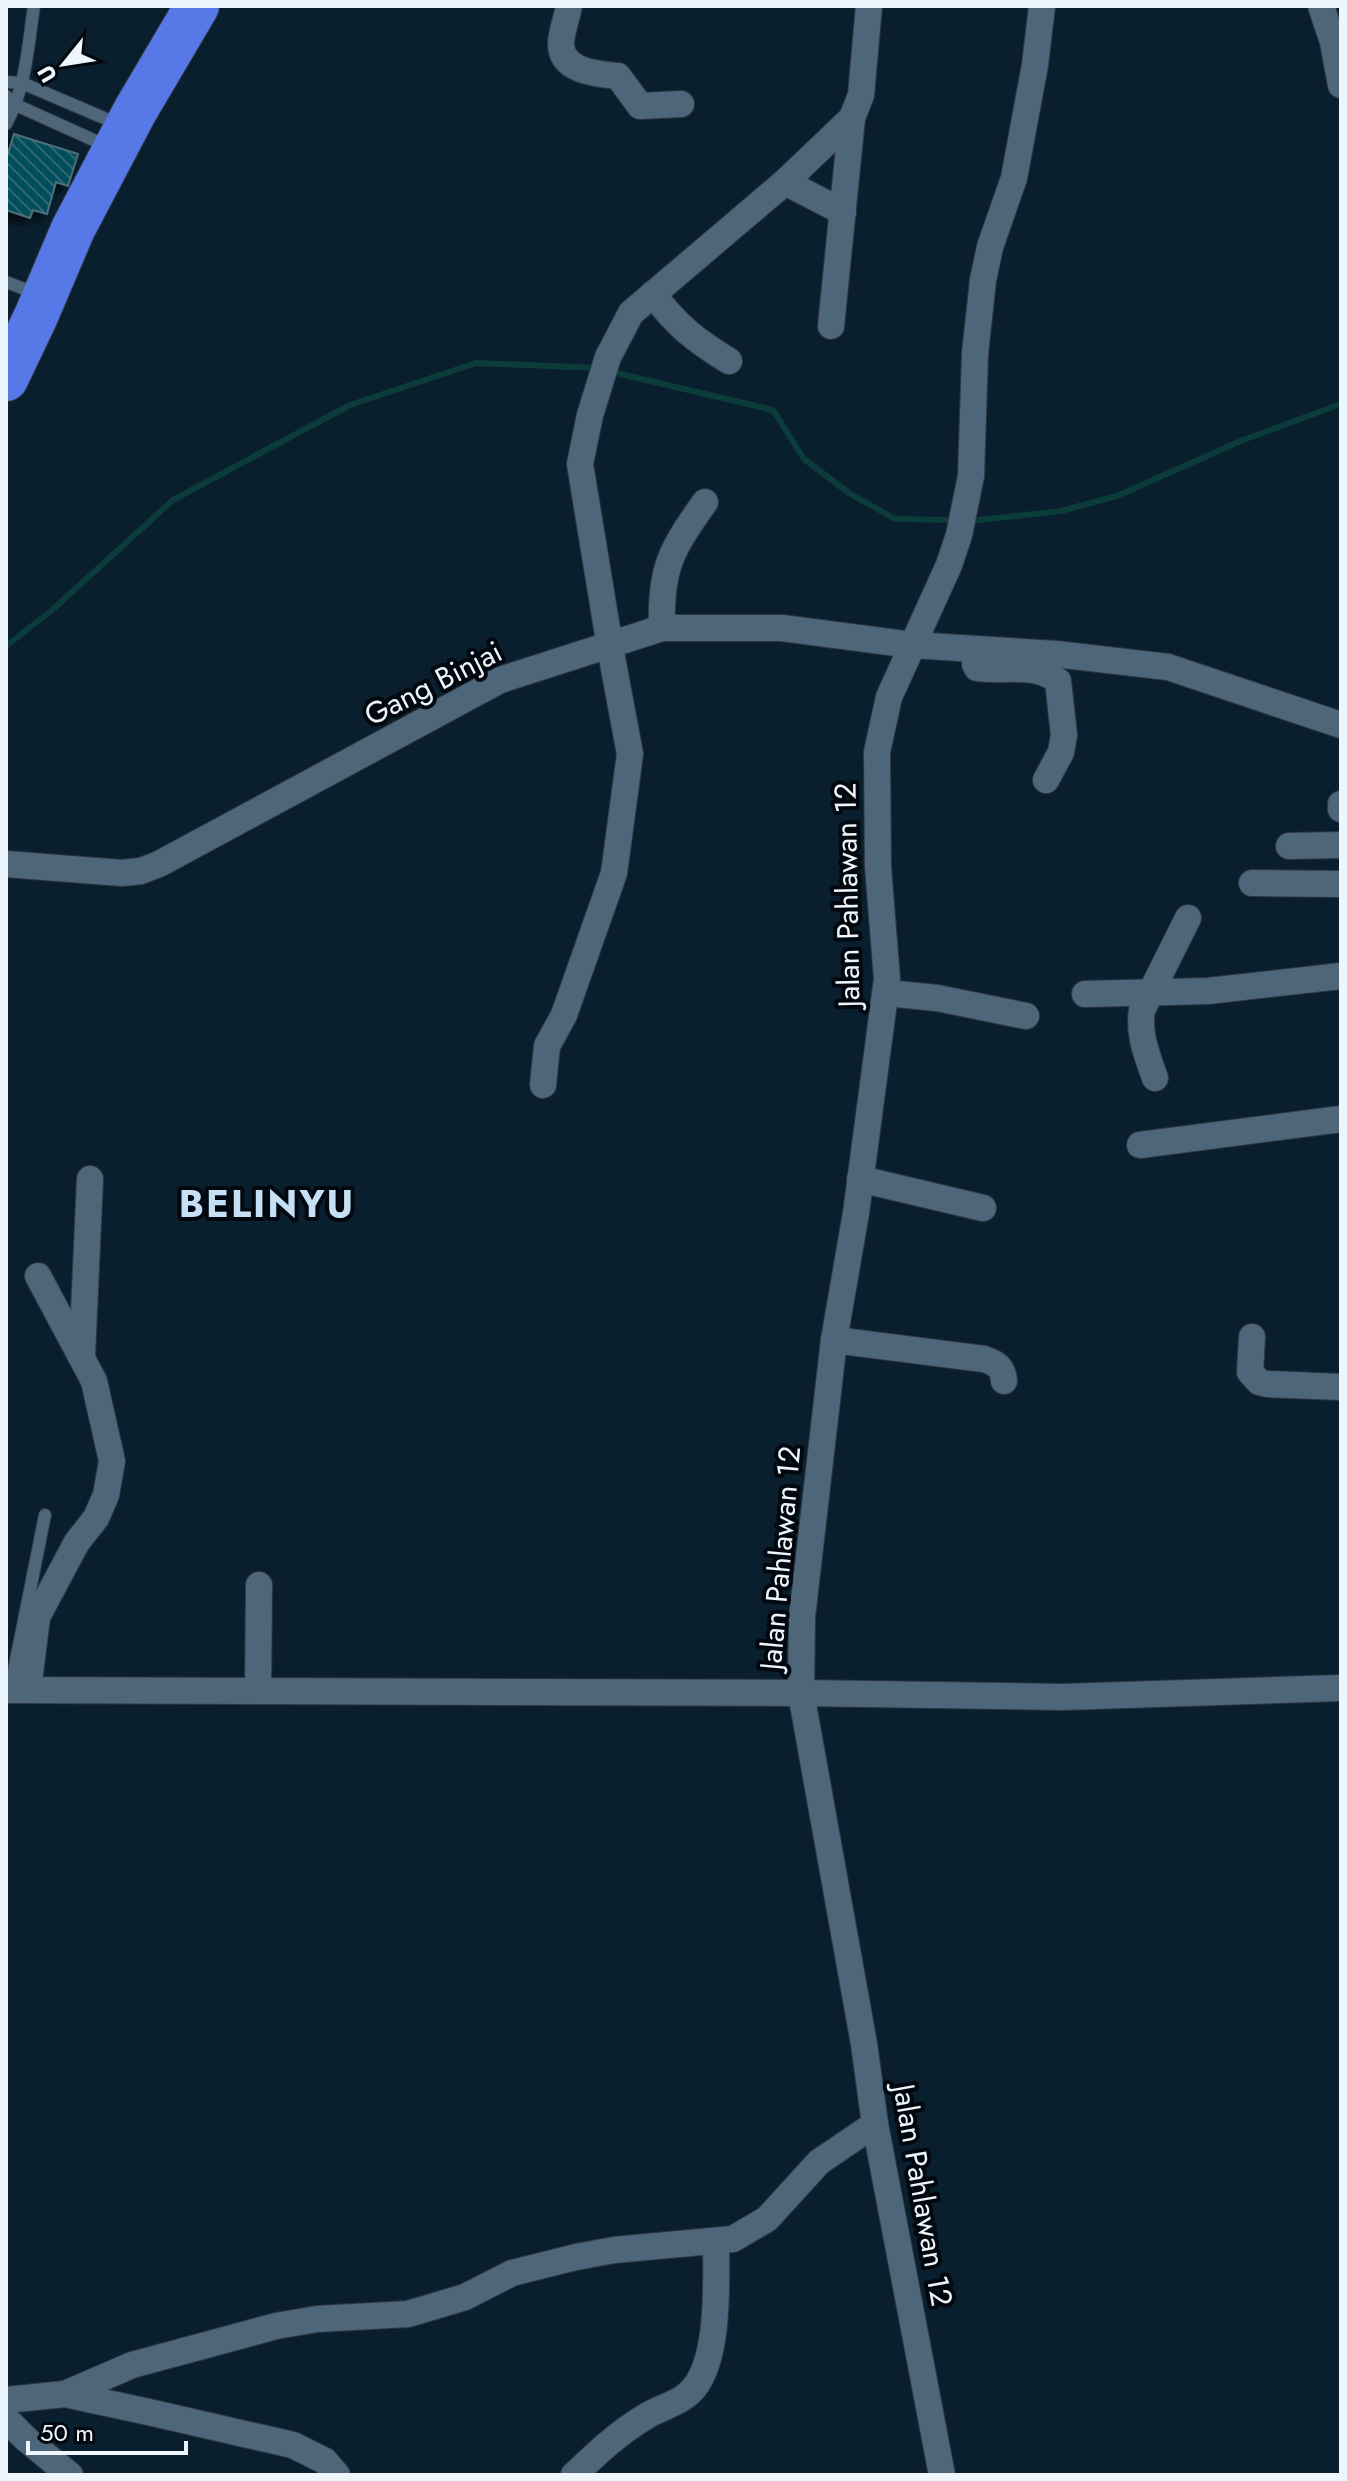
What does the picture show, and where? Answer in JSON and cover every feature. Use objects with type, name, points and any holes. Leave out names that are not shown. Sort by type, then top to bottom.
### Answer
[{"type":"highway","points":[[6,379],[26,289],[73,229],[197,6]]},
{"type":"street","points":[[569,6],[561,44],[566,57],[586,73],[618,76],[640,106],[681,104]]},
{"type":"street","points":[[831,326],[852,118],[861,95],[869,6]]},
{"type":"street","name":"Jalan Pahlawan 12","points":[[942,2475],[875,2124],[864,2044],[801,1693],[802,1617],[834,1340],[886,993],[878,867],[877,752],[889,697],[962,523],[971,476],[975,354],[983,280],[990,247],[1014,178],[1035,65],[1042,6]]},
{"type":"street","points":[[1330,16],[1341,85]]},
{"type":"street","points":[[543,1085],[547,1046],[564,1015],[614,873],[630,754],[580,464],[590,415],[605,368],[631,313],[785,182],[852,118]]},
{"type":"street","points":[[785,182],[843,212]]},
{"type":"street","points":[[653,294],[675,323],[729,361]]},
{"type":"street","points":[[662,628],[661,600],[668,563],[682,534],[705,502]]},
{"type":"street","name":"Gang Binjai","points":[[6,864],[122,873],[141,871],[500,680],[662,628],[782,628],[912,645],[1056,654],[1168,667],[1341,725]]},
{"type":"street","points":[[976,649],[977,668],[1027,668],[1049,674],[1058,681],[1064,735],[1061,752],[1046,780]]},
{"type":"street","points":[[1289,846],[1341,845]]},
{"type":"street","points":[[1252,883],[1341,884]]},
{"type":"street","points":[[1155,1078],[1140,1024],[1142,1010],[1188,918]]},
{"type":"street","points":[[1085,994],[1208,991],[1341,976]]},
{"type":"street","points":[[886,993],[937,998],[1026,1016]]},
{"type":"street","points":[[1140,1145],[1341,1119]]},
{"type":"street","points":[[82,1360],[90,1179]]},
{"type":"street","points":[[860,1179],[983,1208]]},
{"type":"street","points":[[38,1276],[94,1381],[112,1461],[106,1495],[96,1518],[77,1542],[37,1617],[15,1690],[1063,1697],[1341,1688]]},
{"type":"street","points":[[1252,1337],[1250,1372],[1259,1382],[1341,1387]]},
{"type":"street","points":[[834,1340],[984,1359],[996,1363],[1004,1372],[1004,1381]]},
{"type":"street","points":[[258,1691],[259,1585]]},
{"type":"street","points":[[6,2400],[65,2394],[132,2365],[276,2326],[317,2319],[408,2314],[465,2297],[512,2273],[576,2257],[614,2250],[733,2239],[767,2219],[819,2162],[875,2124]]},
{"type":"street","points":[[574,2475],[610,2441],[646,2415],[686,2396],[698,2381],[705,2369],[716,2314],[716,2241]]},
{"type":"street","points":[[65,2394],[293,2445],[325,2461],[337,2475]]},
{"type":"street","points":[[6,2419],[70,2475]]},
{"type":"lane","points":[[6,124],[16,105],[22,83],[34,6]]},
{"type":"lane","points":[[6,82],[22,83],[121,139]]},
{"type":"lane","points":[[6,96],[16,105],[121,139]]},
{"type":"lane","points":[[15,1690],[45,1515]]},
{"type":"building","points":[[14,134],[78,154],[68,186],[56,182],[47,214],[33,210],[30,218],[6,210],[6,160]]},
{"type":"waterway","points":[[6,646],[51,611],[173,500],[350,405],[476,363],[597,368]]},
{"type":"waterway","points":[[612,372],[773,410],[804,459],[849,493],[895,519],[955,520]]},
{"type":"waterway","points":[[970,521],[1061,511],[1117,496],[1243,440],[1341,404]]},
{"type":"district","name":"BELINYU","points":[[267,1203]]}]
